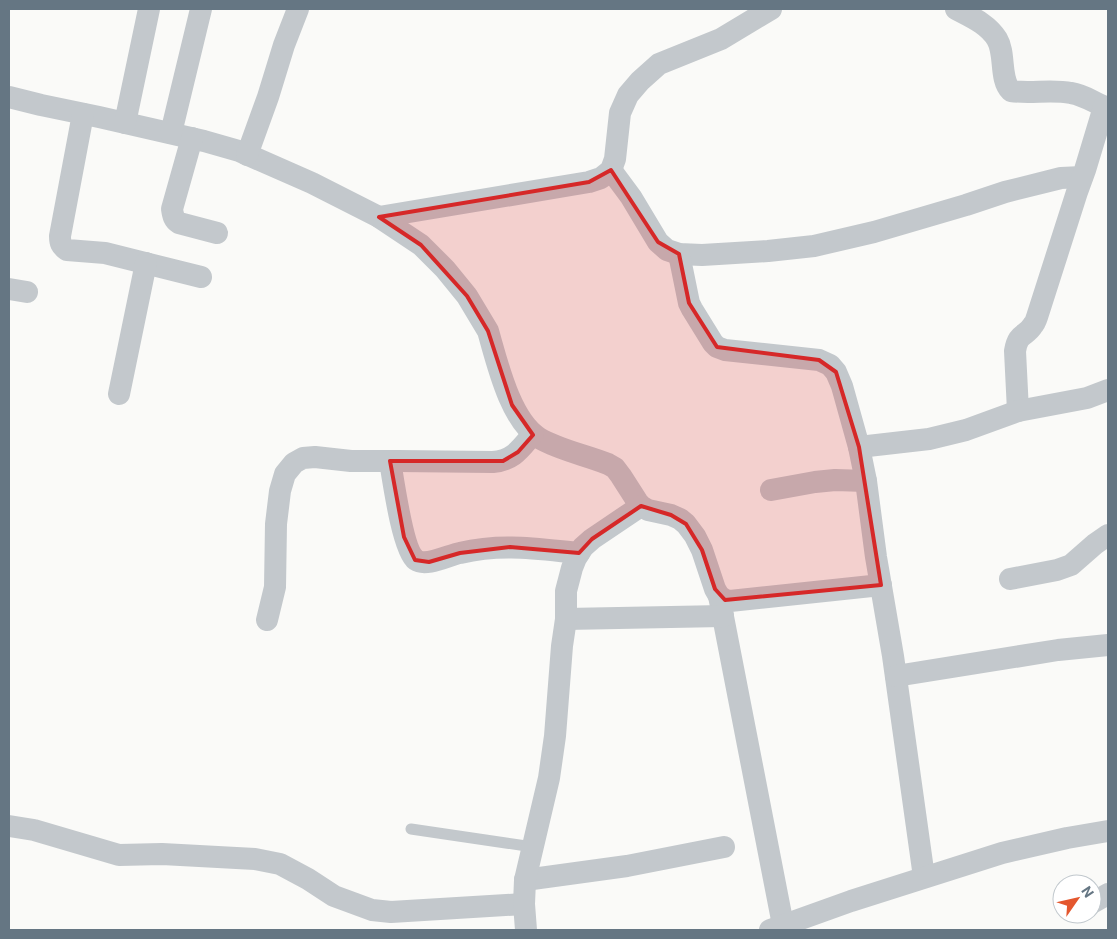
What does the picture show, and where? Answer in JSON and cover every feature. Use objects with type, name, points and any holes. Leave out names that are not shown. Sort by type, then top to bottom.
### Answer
[{"type":"street","points":[[125,123],[149,9]]},
{"type":"street","points":[[201,9],[181,136],[172,209],[175,221],[217,233]]},
{"type":"street","points":[[247,155],[298,9]]},
{"type":"street","points":[[379,217],[589,182],[600,178],[611,170],[615,160],[620,113],[628,95],[640,81],[658,64],[721,39],[771,9]]},
{"type":"street","points":[[956,9],[985,15],[985,25],[998,41],[1006,84],[1011,91],[1072,93],[1106,107],[1037,318],[1016,345],[1018,411]]},
{"type":"street","points":[[9,97],[239,151],[312,183],[379,217],[421,245],[446,269],[467,296],[488,331],[512,405],[519,418],[533,434],[552,445],[615,468],[641,506],[648,510],[671,515],[686,524],[702,550],[721,606],[780,929],[851,901],[1002,853],[1108,831]]},
{"type":"street","points":[[84,114],[60,236],[62,247],[67,250],[105,253],[201,277]]},
{"type":"street","points":[[611,170],[631,197],[658,242],[667,250],[679,254],[702,255],[814,246],[874,232],[1013,190],[1061,178],[1082,178]]},
{"type":"street","points":[[679,254],[689,303],[695,316],[717,347],[725,350],[819,360],[830,365],[836,372],[842,386],[859,447],[866,481],[924,877]]},
{"type":"street","points":[[119,394],[146,264]]},
{"type":"street","points":[[859,447],[929,439],[966,430],[1018,411],[1087,398],[1108,390]]},
{"type":"street","points":[[266,620],[275,587],[276,524],[280,491],[285,474],[294,462],[303,458],[315,457],[350,461],[503,461],[518,452],[533,434]]},
{"type":"street","points":[[390,461],[404,537],[415,560],[429,562],[460,553],[488,548],[510,547],[579,554]]},
{"type":"street","points":[[771,490],[835,480],[866,481]]},
{"type":"street","points":[[526,930],[525,880],[549,778],[555,736],[566,619],[566,591],[572,568],[582,547],[641,506]]},
{"type":"street","points":[[1010,579],[1057,570],[1072,565],[1108,535]]},
{"type":"street","points":[[721,606],[725,600],[881,585]]},
{"type":"street","points":[[566,619],[721,606]]},
{"type":"street","points":[[896,676],[1058,650],[1108,645]]},
{"type":"street","points":[[9,826],[34,830],[119,854],[190,855],[255,859],[280,864],[334,896],[372,910],[391,912],[524,904]]},
{"type":"street","points":[[525,880],[627,866],[724,847]]},
{"type":"lane","points":[[411,828],[533,846]]},
{"type":"highlighted area","points":[[611,170],[658,242],[679,254],[689,303],[717,347],[819,360],[836,372],[859,447],[881,585],[725,600],[715,589],[702,550],[686,524],[671,515],[641,506],[592,539],[579,553],[510,547],[460,553],[429,562],[415,560],[404,537],[390,461],[503,461],[518,452],[533,435],[512,405],[488,331],[467,296],[421,245],[379,217],[589,182]]}]
